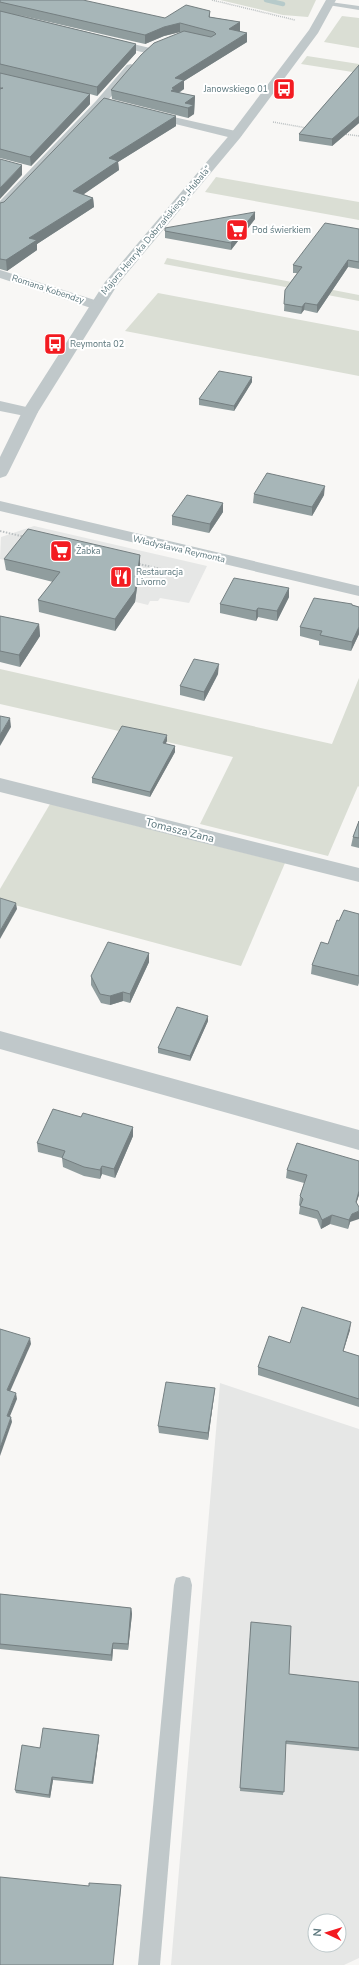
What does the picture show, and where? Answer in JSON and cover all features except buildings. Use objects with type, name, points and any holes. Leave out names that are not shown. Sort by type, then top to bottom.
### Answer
[{"type":"street","name":"Majora Henryka Dobrzańskiego „Hubala”","points":[[0,473],[30,412],[96,305],[112,282],[236,135],[314,31],[330,2]]},
{"type":"street","points":[[0,208],[35,173],[66,137],[150,49],[100,39]]},
{"type":"street","points":[[85,99],[115,107]]},
{"type":"street","points":[[138,112],[236,135]]},
{"type":"street","points":[[21,169],[35,173]]},
{"type":"street","name":"Romana Kobendzy","points":[[0,274],[96,305]]},
{"type":"street","points":[[0,406],[30,412]]},
{"type":"street","name":"Władysława Reymonta","points":[[0,506],[359,591]]},
{"type":"street","name":"Tomasza Zana","points":[[0,785],[359,875]]},
{"type":"street","points":[[0,1040],[359,1140]]},
{"type":"lane","points":[[330,2],[359,8]]},
{"type":"lane","points":[[149,1965],[183,1585]]},
{"type":"path","points":[[212,0],[299,21]]},
{"type":"path","points":[[249,118],[313,129]]},
{"type":"path","points":[[344,134],[359,136]]},
{"type":"shaded area","points":[[220,0],[316,0],[308,17],[283,15]]},
{"type":"shaded area","points":[[342,16],[359,18],[359,48],[324,42]]},
{"type":"shaded area","points":[[307,56],[359,64],[359,73],[301,64]]},
{"type":"shaded area","points":[[216,177],[359,202],[359,220],[205,192]]},
{"type":"shaded area","points":[[167,258],[359,295],[359,301],[164,264]]},
{"type":"shaded area","points":[[158,293],[359,331],[359,376],[125,331]]},
{"type":"shaded area","points":[[34,526],[207,566],[189,603],[160,598],[158,601],[150,601],[148,605],[6,570],[12,562],[0,559],[1,537]]},
{"type":"shaded area","points":[[0,669],[332,744],[359,678],[359,787],[358,786],[328,856],[200,824],[233,757],[0,704]]},
{"type":"shaded area","points":[[50,804],[285,863],[241,966],[0,901],[0,889]]},
{"type":"shaded area","points":[[220,1383],[359,1429],[359,1958],[344,1965],[171,1965]]},
{"type":"waterway","points":[[266,0],[283,4]]},
{"type":"place","name":"Janowskiego 01","points":[[284,89]]},
{"type":"place","name":"Pod świerkiem","points":[[237,230]]},
{"type":"place","name":"Reymonta 02","points":[[55,344]]},
{"type":"place","name":"Żabka","points":[[61,551]]},
{"type":"place","name":"Restauracja Livorno","points":[[121,577]]}]
